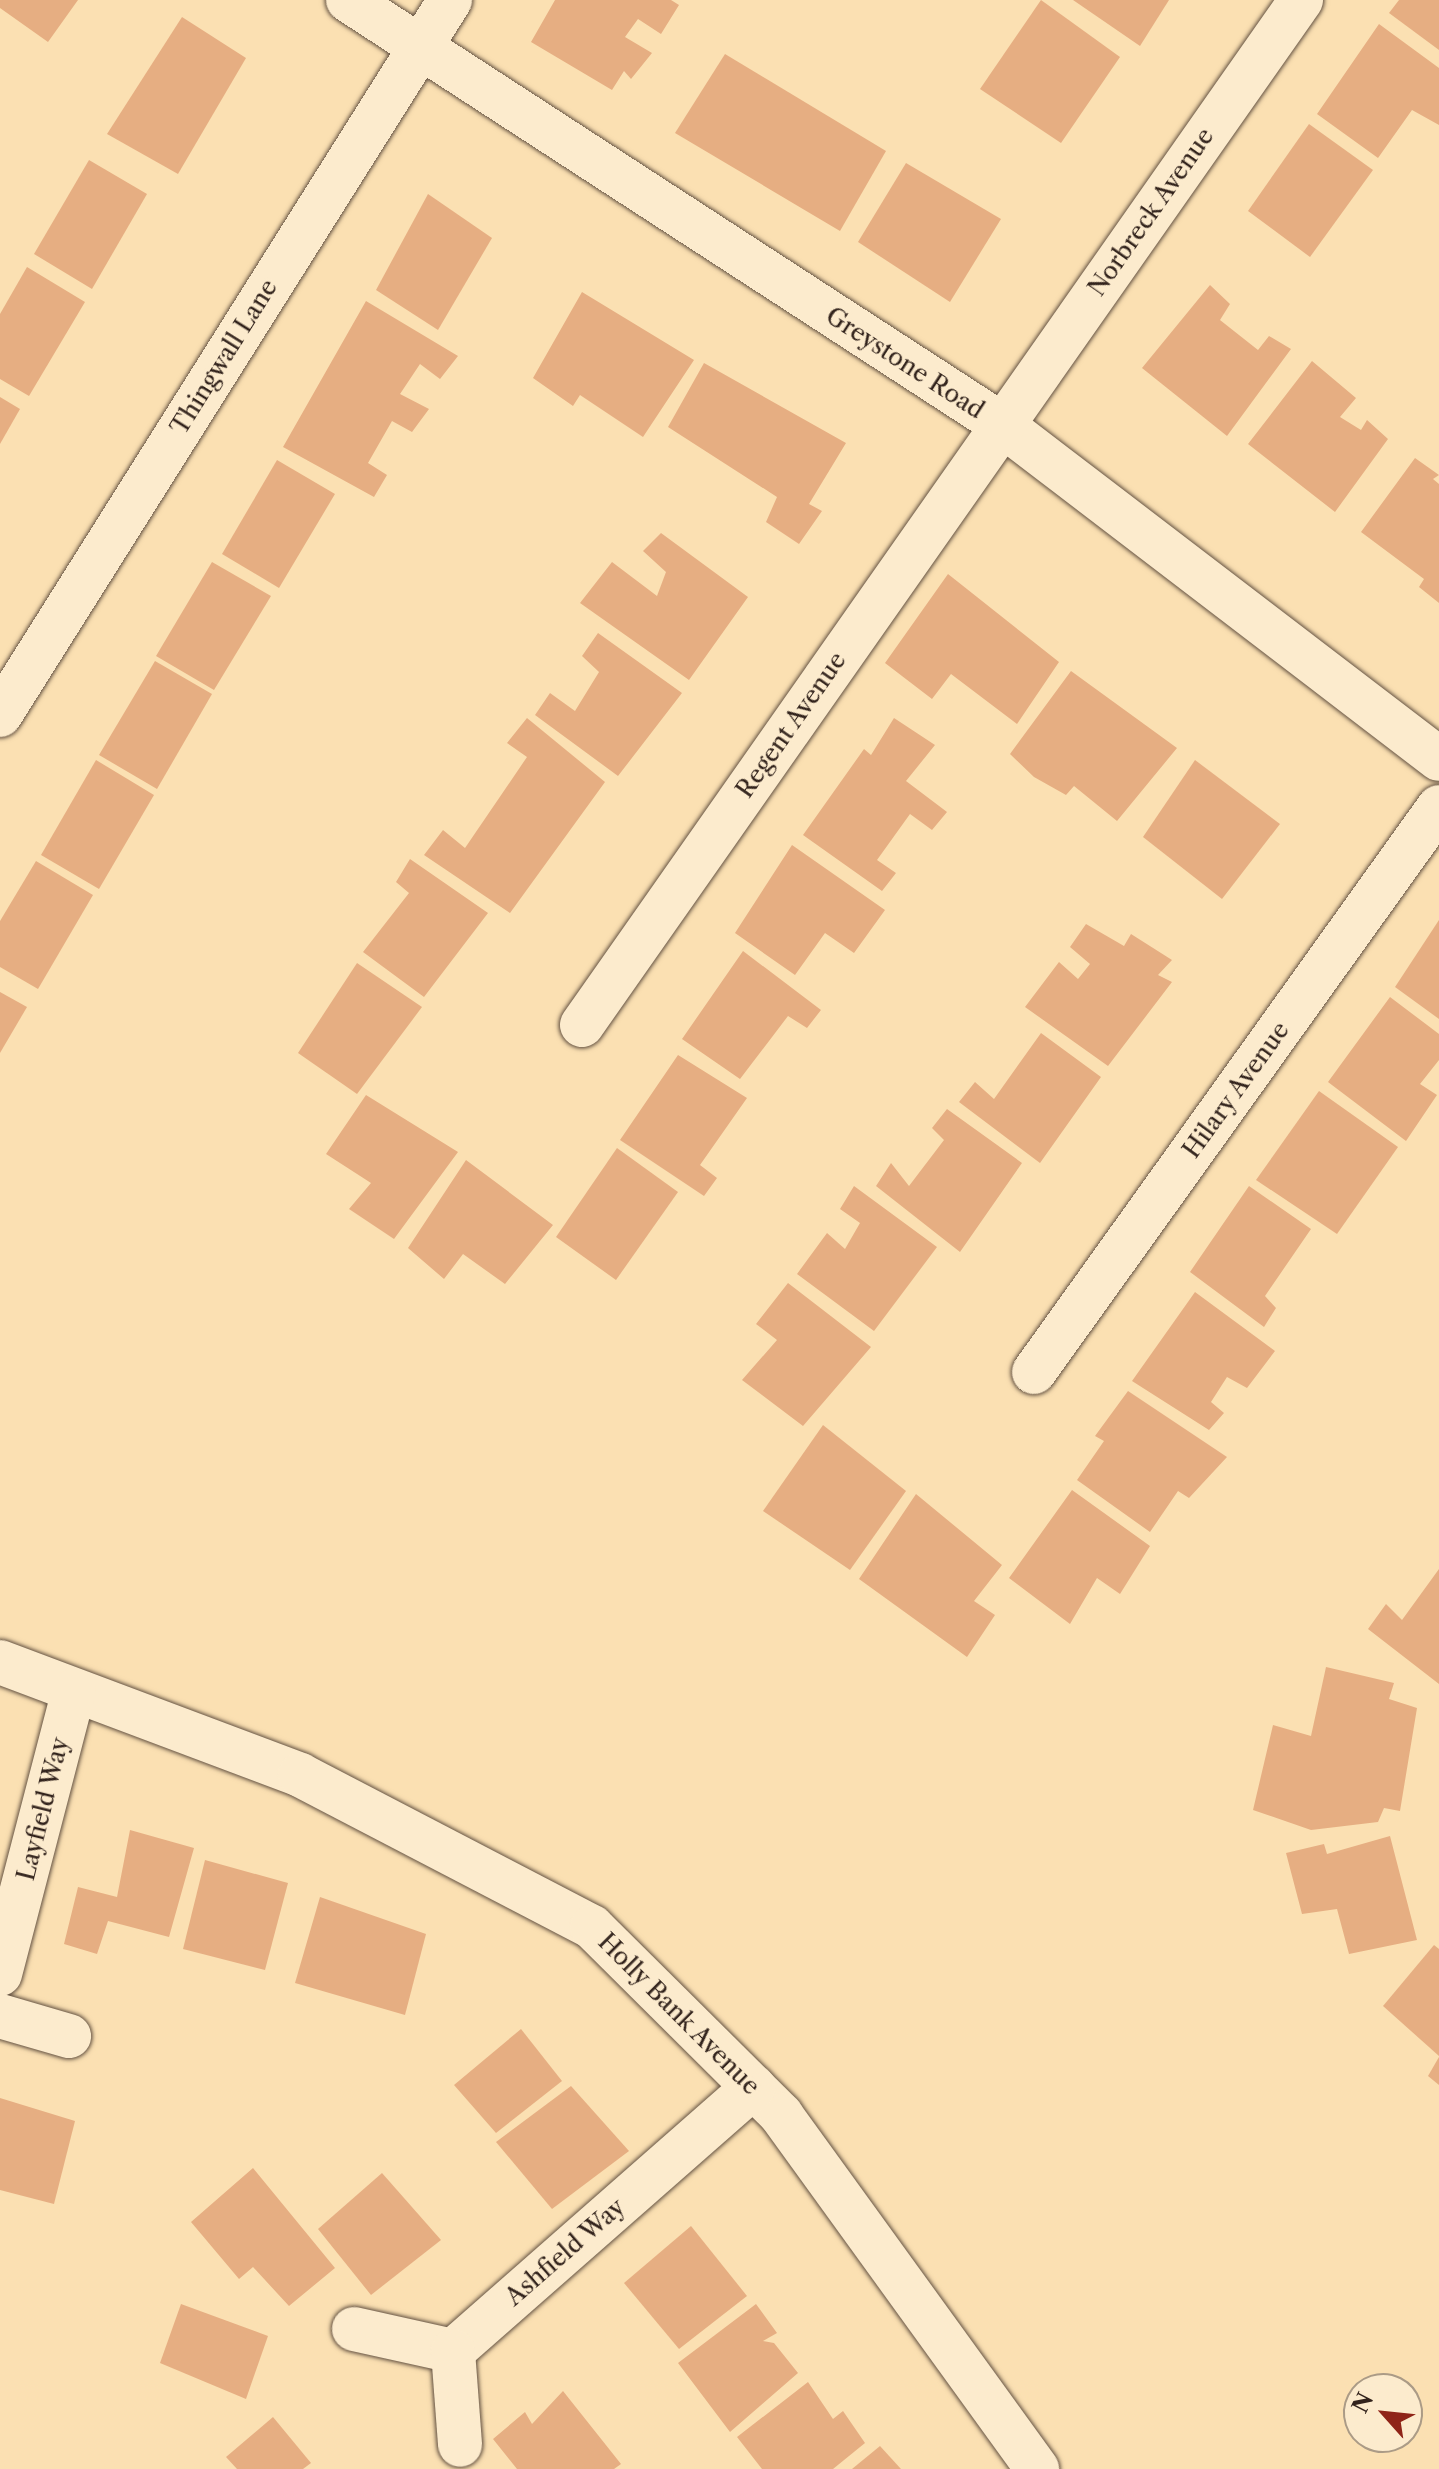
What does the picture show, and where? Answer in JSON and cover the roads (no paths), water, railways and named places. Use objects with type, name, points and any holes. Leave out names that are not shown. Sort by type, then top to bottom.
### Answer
[{"type":"street","name":"Greystone Road","points":[[348,0],[1001,424],[1439,759]]},
{"type":"street","name":"Thingwall Lane","points":[[0,715],[450,0]]},
{"type":"street","name":"Norbreck Avenue","points":[[1001,424],[1301,0]]},
{"type":"street","name":"Regent Avenue","points":[[582,1025],[1001,424]]},
{"type":"street","name":"Hilary Avenue","points":[[1034,1372],[1439,807]]},
{"type":"street","name":"Holly Bank Avenue","points":[[0,1662],[300,1775],[592,1927],[781,2115],[1037,2469]]},
{"type":"street","name":"Layfield Way","points":[[0,1974],[74,1690]]},
{"type":"street","points":[[0,2016],[69,2036]]},
{"type":"street","name":"Ashfield Way","points":[[453,2351],[753,2087]]},
{"type":"street","points":[[354,2329],[453,2351],[460,2445]]}]
